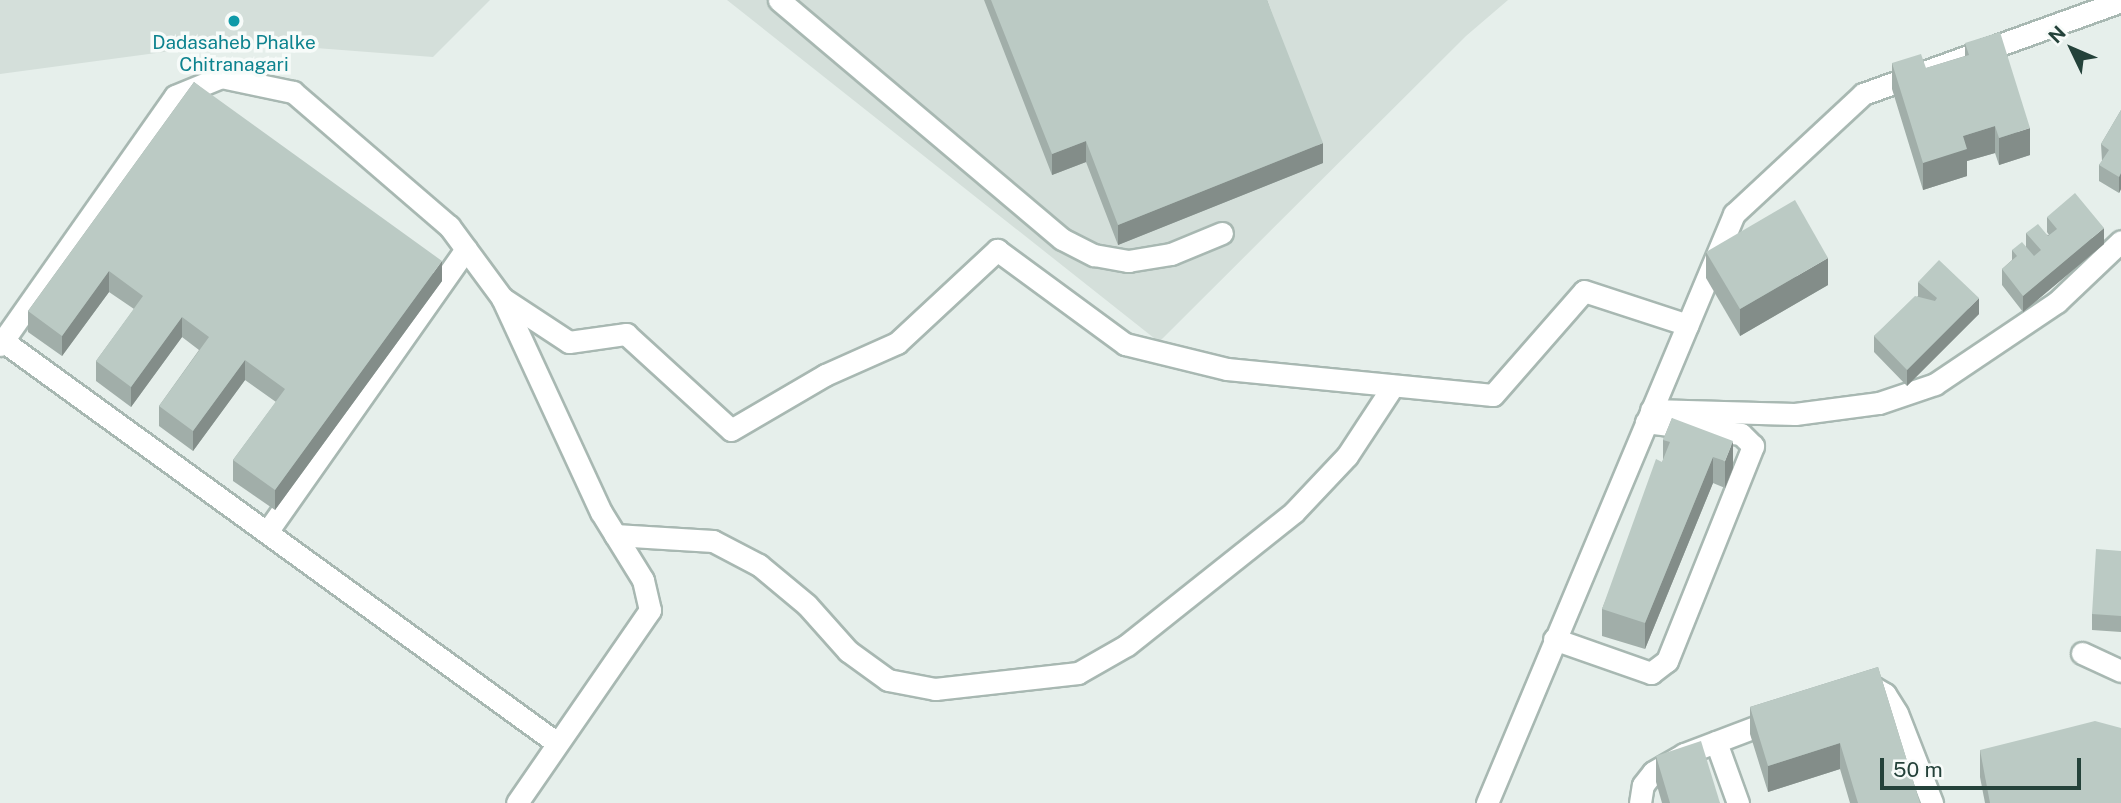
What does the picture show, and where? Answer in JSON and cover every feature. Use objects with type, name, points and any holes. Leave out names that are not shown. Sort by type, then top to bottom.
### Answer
[{"type":"street","points":[[779,0],[1062,239],[1094,255],[1128,261],[1171,254],[1222,233]]},
{"type":"street","points":[[1487,803],[1734,214],[1863,94],[2121,1]]},
{"type":"street","points":[[517,803],[650,610],[643,580],[615,535],[502,298],[449,226],[293,92],[221,77],[175,96],[2,343],[557,743]]},
{"type":"street","points":[[1648,416],[1794,414],[1879,403],[1936,384],[2057,302],[2121,241]]},
{"type":"street","points":[[267,532],[466,249]]},
{"type":"street","points":[[502,298],[569,342],[626,334],[731,430],[825,375],[897,342],[998,250],[1125,344],[1227,369],[1493,395],[1584,291],[1688,325]]},
{"type":"street","points":[[615,535],[713,541],[759,565],[807,605],[848,651],[888,680],[935,689],[1078,673],[1127,645],[1294,512],[1347,456],[1393,386]]},
{"type":"street","points":[[1554,639],[1651,673],[1667,661],[1753,446],[1741,434],[1648,416]]},
{"type":"street","points":[[2082,653],[2121,671]]},
{"type":"street","points":[[1843,693],[1873,687],[1885,694],[1898,713],[1932,803]]},
{"type":"street","points":[[1640,803],[1643,785],[1653,772],[1716,742],[1792,712]]},
{"type":"street","points":[[1716,742],[1738,803]]},
{"type":"shaded area","name":"Dadasaheb Phalke Chitranagari","points":[[0,0],[490,0],[433,57],[238,42],[0,74]]},
{"type":"shaded area","points":[[727,0],[1508,0],[1466,36],[1159,342]]},
{"type":"building","points":[[991,0],[1267,0],[1323,143],[1118,225],[1086,141],[1052,154]]},
{"type":"building","points":[[2000,32],[2030,128],[1999,138],[1995,126],[1963,136],[1967,149],[1923,163],[1892,63],[1921,54],[1926,68],[1969,55],[1965,43]]},
{"type":"building","points":[[194,82],[442,261],[275,490],[233,460],[285,389],[245,360],[193,431],[159,406],[209,337],[182,317],[131,387],[96,361],[143,296],[109,271],[62,336],[28,311]]},
{"type":"building","points":[[2121,110],[2119,177],[2099,165],[2109,150],[2101,144]]},
{"type":"building","points":[[2075,193],[2104,228],[2023,296],[2002,269],[2017,256],[2012,250],[2022,242],[2034,256],[2041,250],[2026,233],[2038,224],[2048,236],[2057,229],[2047,217]]},
{"type":"building","points":[[1795,200],[1828,258],[1740,309],[1706,252]]},
{"type":"building","points":[[1939,260],[1979,298],[1907,370],[1874,336],[1915,296],[1935,301],[1937,298],[1918,282]]},
{"type":"building","points":[[1672,418],[1733,441],[1725,461],[1713,457],[1645,623],[1602,609],[1656,459],[1662,462],[1670,442],[1663,440]]},
{"type":"building","points":[[2096,549],[2121,551],[2121,616],[2092,614]]},
{"type":"building","points":[[1878,667],[1920,803],[1858,803],[1840,743],[1768,766],[1750,707]]},
{"type":"building","points":[[2095,721],[2121,728],[2121,803],[1990,803],[1980,750]]},
{"type":"building","points":[[1701,741],[1720,803],[1670,803],[1656,756]]},
{"type":"place","name":"Dadasaheb Phalke Chitranagari","points":[[234,21]]}]
